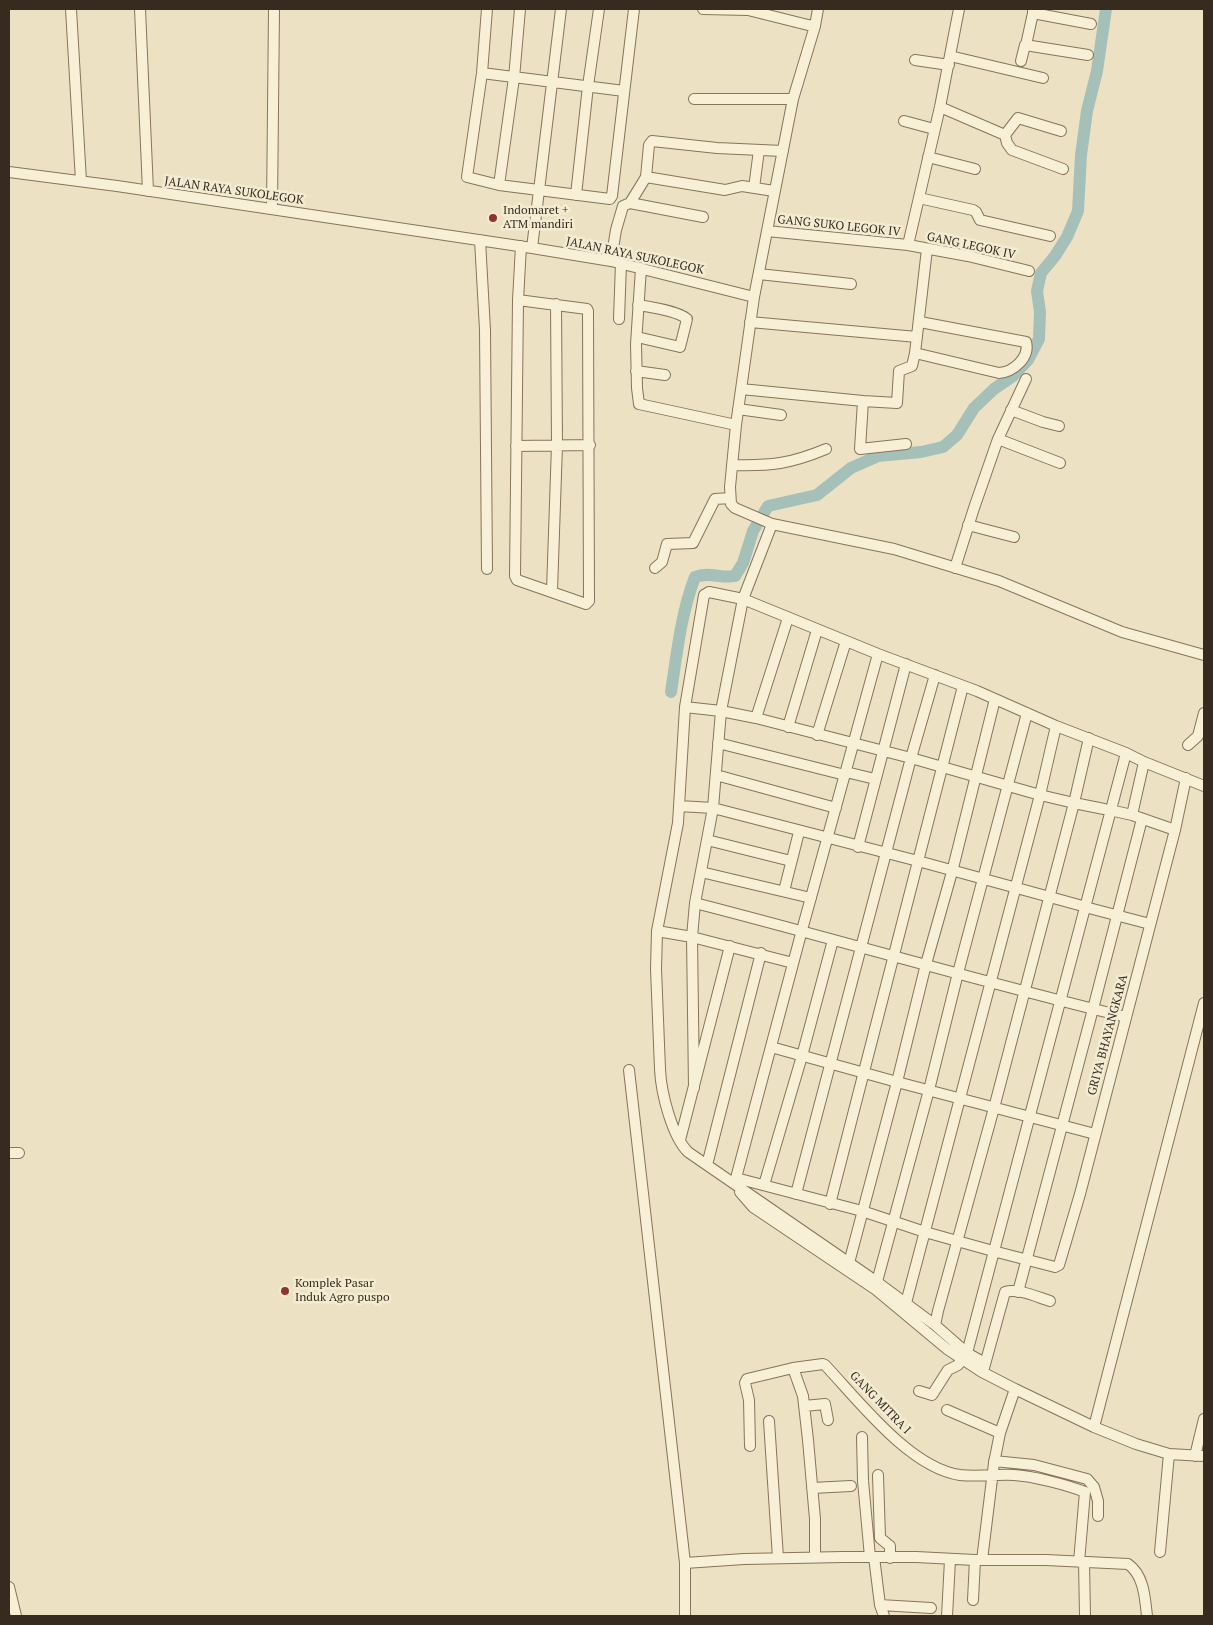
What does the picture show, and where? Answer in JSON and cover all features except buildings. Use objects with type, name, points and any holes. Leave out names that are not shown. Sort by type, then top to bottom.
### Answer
[{"type":"street","points":[[71,9],[81,181]]},
{"type":"street","points":[[140,9],[148,191]]},
{"type":"street","points":[[272,209],[274,9]]},
{"type":"street","points":[[487,9],[482,73],[466,175],[468,178],[499,185],[610,199],[612,196],[634,9]]},
{"type":"street","points":[[499,185],[514,78],[520,9]]},
{"type":"street","points":[[518,300],[556,304],[587,309],[588,311],[590,445],[589,602],[586,604],[518,580],[515,576],[518,300],[526,247],[539,191],[561,9]]},
{"type":"street","points":[[576,195],[599,9]]},
{"type":"street","points":[[703,9],[748,10],[815,26]]},
{"type":"street","points":[[818,9],[815,26],[793,99],[754,297],[736,426],[731,504],[735,508],[768,522],[894,549],[999,581],[1122,632],[1204,654]]},
{"type":"street","points":[[908,245],[940,107],[959,9]]},
{"type":"street","points":[[1021,61],[1033,11],[1091,24]]},
{"type":"street","points":[[1026,45],[1088,55]]},
{"type":"street","points":[[915,60],[949,60],[1043,78]]},
{"type":"street","points":[[482,73],[624,91]]},
{"type":"street","points":[[694,99],[793,99]]},
{"type":"street","points":[[940,107],[1005,135]]},
{"type":"street","points":[[1005,135],[1018,118],[1061,131]]},
{"type":"street","points":[[904,121],[934,129]]},
{"type":"street","points":[[1005,135],[1007,143],[1012,150],[1063,169]]},
{"type":"street","points":[[630,203],[646,177],[649,145],[654,140],[783,151]]},
{"type":"street","points":[[754,188],[759,150]]},
{"type":"street","points":[[928,157],[975,169]]},
{"type":"street","name":"JALAN RAYA SUKOLEGOK","points":[[9,172],[272,209],[616,262],[754,297]]},
{"type":"street","points":[[646,177],[725,190],[742,186],[774,191]]},
{"type":"street","points":[[919,198],[973,210],[980,220],[1050,236]]},
{"type":"street","points":[[619,319],[616,262],[620,213],[623,206],[630,203],[703,217]]},
{"type":"street","name":"GANG SUKO LEGOK IV","points":[[767,231],[908,245]]},
{"type":"street","points":[[480,240],[486,330],[487,569]]},
{"type":"street","name":"GANG LEGOK IV","points":[[908,245],[968,256],[1029,271]]},
{"type":"street","points":[[741,389],[897,403],[898,372],[912,366],[915,353],[927,250]]},
{"type":"street","points":[[641,268],[636,371],[638,402],[640,406],[736,426]]},
{"type":"street","points":[[759,274],[850,284]]},
{"type":"street","points":[[552,592],[557,445],[556,304]]},
{"type":"street","points":[[637,337],[680,347],[687,319],[685,316],[671,312],[638,305]]},
{"type":"street","points":[[750,322],[917,337]]},
{"type":"street","points":[[915,353],[999,373],[1011,370],[1020,362],[1025,355],[1027,347],[1026,342],[920,322]]},
{"type":"street","points":[[636,371],[665,375]]},
{"type":"street","points":[[955,568],[998,439],[1026,379]]},
{"type":"street","points":[[863,401],[860,449],[906,444]]},
{"type":"street","points":[[738,409],[782,415]]},
{"type":"street","points":[[1011,410],[1059,426]]},
{"type":"street","points":[[998,439],[1060,463]]},
{"type":"street","points":[[516,446],[590,445]]},
{"type":"street","points":[[732,465],[773,465],[807,457],[826,449]]},
{"type":"street","points":[[655,568],[662,562],[667,544],[693,543],[715,499],[730,498]]},
{"type":"street","points":[[694,1088],[692,937],[695,903],[713,808],[721,711],[743,599],[768,522]]},
{"type":"street","points":[[968,525],[1014,537]]},
{"type":"street","points":[[1204,786],[963,686],[817,630],[743,599],[709,592],[705,593],[685,707],[678,823],[657,931],[656,969],[661,1086],[664,1100],[680,1140],[688,1152],[849,1263],[964,1354],[1015,1389],[1094,1427],[1136,1444],[1168,1454],[1200,1456],[1204,1419]]},
{"type":"street","points":[[756,718],[788,618]]},
{"type":"street","points":[[788,727],[817,630]]},
{"type":"street","points":[[817,735],[846,641]]},
{"type":"street","points":[[733,1182],[878,654]]},
{"type":"street","points":[[858,847],[906,664]]},
{"type":"street","points":[[796,1194],[832,1064],[911,758],[935,675]]},
{"type":"street","points":[[830,1204],[944,767],[963,686]]},
{"type":"street","points":[[849,1263],[926,964],[952,872],[995,699]]},
{"type":"street","points":[[685,707],[721,711],[756,718],[911,758],[1074,804],[1132,815],[1175,830]]},
{"type":"street","points":[[876,1285],[1027,713]]},
{"type":"street","points":[[1188,745],[1198,736],[1204,713]]},
{"type":"street","points":[[906,1303],[991,984],[1056,726]]},
{"type":"street","points":[[935,1325],[1074,804],[1089,738]]},
{"type":"street","points":[[718,743],[875,779]]},
{"type":"street","points":[[918,1391],[932,1395],[948,1370],[964,1354],[1123,751]]},
{"type":"street","points":[[1132,815],[1144,762]]},
{"type":"street","points":[[716,775],[836,808]]},
{"type":"street","name":"GRIYA BHAYANGKARA","points":[[1027,1260],[1055,1266],[1061,1263],[1175,830],[1186,778]]},
{"type":"street","points":[[679,806],[713,808],[1150,924]]},
{"type":"street","name":"GRIYA BHAYANGKARA","points":[[1018,1292],[1142,819]]},
{"type":"street","points":[[784,891],[799,832]]},
{"type":"street","points":[[707,840],[791,861]]},
{"type":"street","points":[[701,872],[811,898]]},
{"type":"street","points":[[695,903],[802,930],[894,957],[958,973],[991,984],[1126,1017]]},
{"type":"street","points":[[657,931],[761,953],[793,963]]},
{"type":"street","points":[[764,1185],[802,1056],[833,940]]},
{"type":"street","points":[[680,1140],[730,946]]},
{"type":"street","points":[[708,1165],[761,953]]},
{"type":"street","points":[[1094,1427],[1204,1003]]},
{"type":"street","points":[[771,1046],[897,1082],[1095,1134]]},
{"type":"street","points":[[629,1070],[684,1563],[685,1616]]},
{"type":"street","points":[[733,1182],[764,1185],[894,1221],[958,1242],[1027,1260]]},
{"type":"street","points":[[733,1182],[753,1207],[906,1303],[935,1325],[964,1354]]},
{"type":"street","points":[[984,1368],[1004,1294],[1008,1290],[1050,1301]]},
{"type":"street","name":"GANG MITRA I","points":[[793,1368],[826,1365],[892,1436],[906,1448],[933,1465],[959,1474],[1029,1477],[1085,1492],[1082,1562]]},
{"type":"street","points":[[750,1446],[749,1400],[745,1382],[749,1378],[793,1368],[803,1396],[815,1519],[815,1557]]},
{"type":"street","points":[[973,1600],[994,1462],[1000,1433],[1015,1389]]},
{"type":"street","points":[[804,1406],[825,1404],[828,1420]]},
{"type":"street","points":[[947,1410],[1000,1433]]},
{"type":"street","points":[[769,1421],[778,1558]]},
{"type":"street","points":[[862,1437],[864,1481],[872,1557],[880,1605],[884,1616]]},
{"type":"street","points":[[1160,1552],[1168,1454]]},
{"type":"street","points":[[994,1462],[1034,1465],[1087,1479],[1094,1487],[1098,1501],[1098,1516]]},
{"type":"street","points":[[878,1475],[880,1538],[890,1546],[890,1558]]},
{"type":"street","points":[[812,1488],[852,1486]]},
{"type":"street","points":[[684,1563],[778,1558],[872,1557],[950,1560],[1046,1560],[1128,1564],[1134,1568],[1141,1579],[1147,1616]]},
{"type":"street","points":[[947,1616],[950,1560]]},
{"type":"street","points":[[1082,1562],[1085,1616]]},
{"type":"street","points":[[9,1587],[16,1616]]},
{"type":"street","points":[[880,1605],[931,1608]]},
{"type":"waterway","points":[[671,692],[683,619],[695,577],[700,575],[735,576],[743,563],[753,531],[768,506],[817,495],[851,468],[878,456],[921,452],[943,447],[957,435],[974,408],[994,389],[1013,376],[1028,360],[1039,339],[1040,312],[1037,291],[1041,273],[1067,237],[1078,211],[1081,155],[1087,111],[1097,71],[1106,9]]},
{"type":"place","name":"Indomaret + ATM mandiri","points":[[493,218]]},
{"type":"place","name":"Komplek Pasar Induk Agro puspo","points":[[285,1291]]}]
